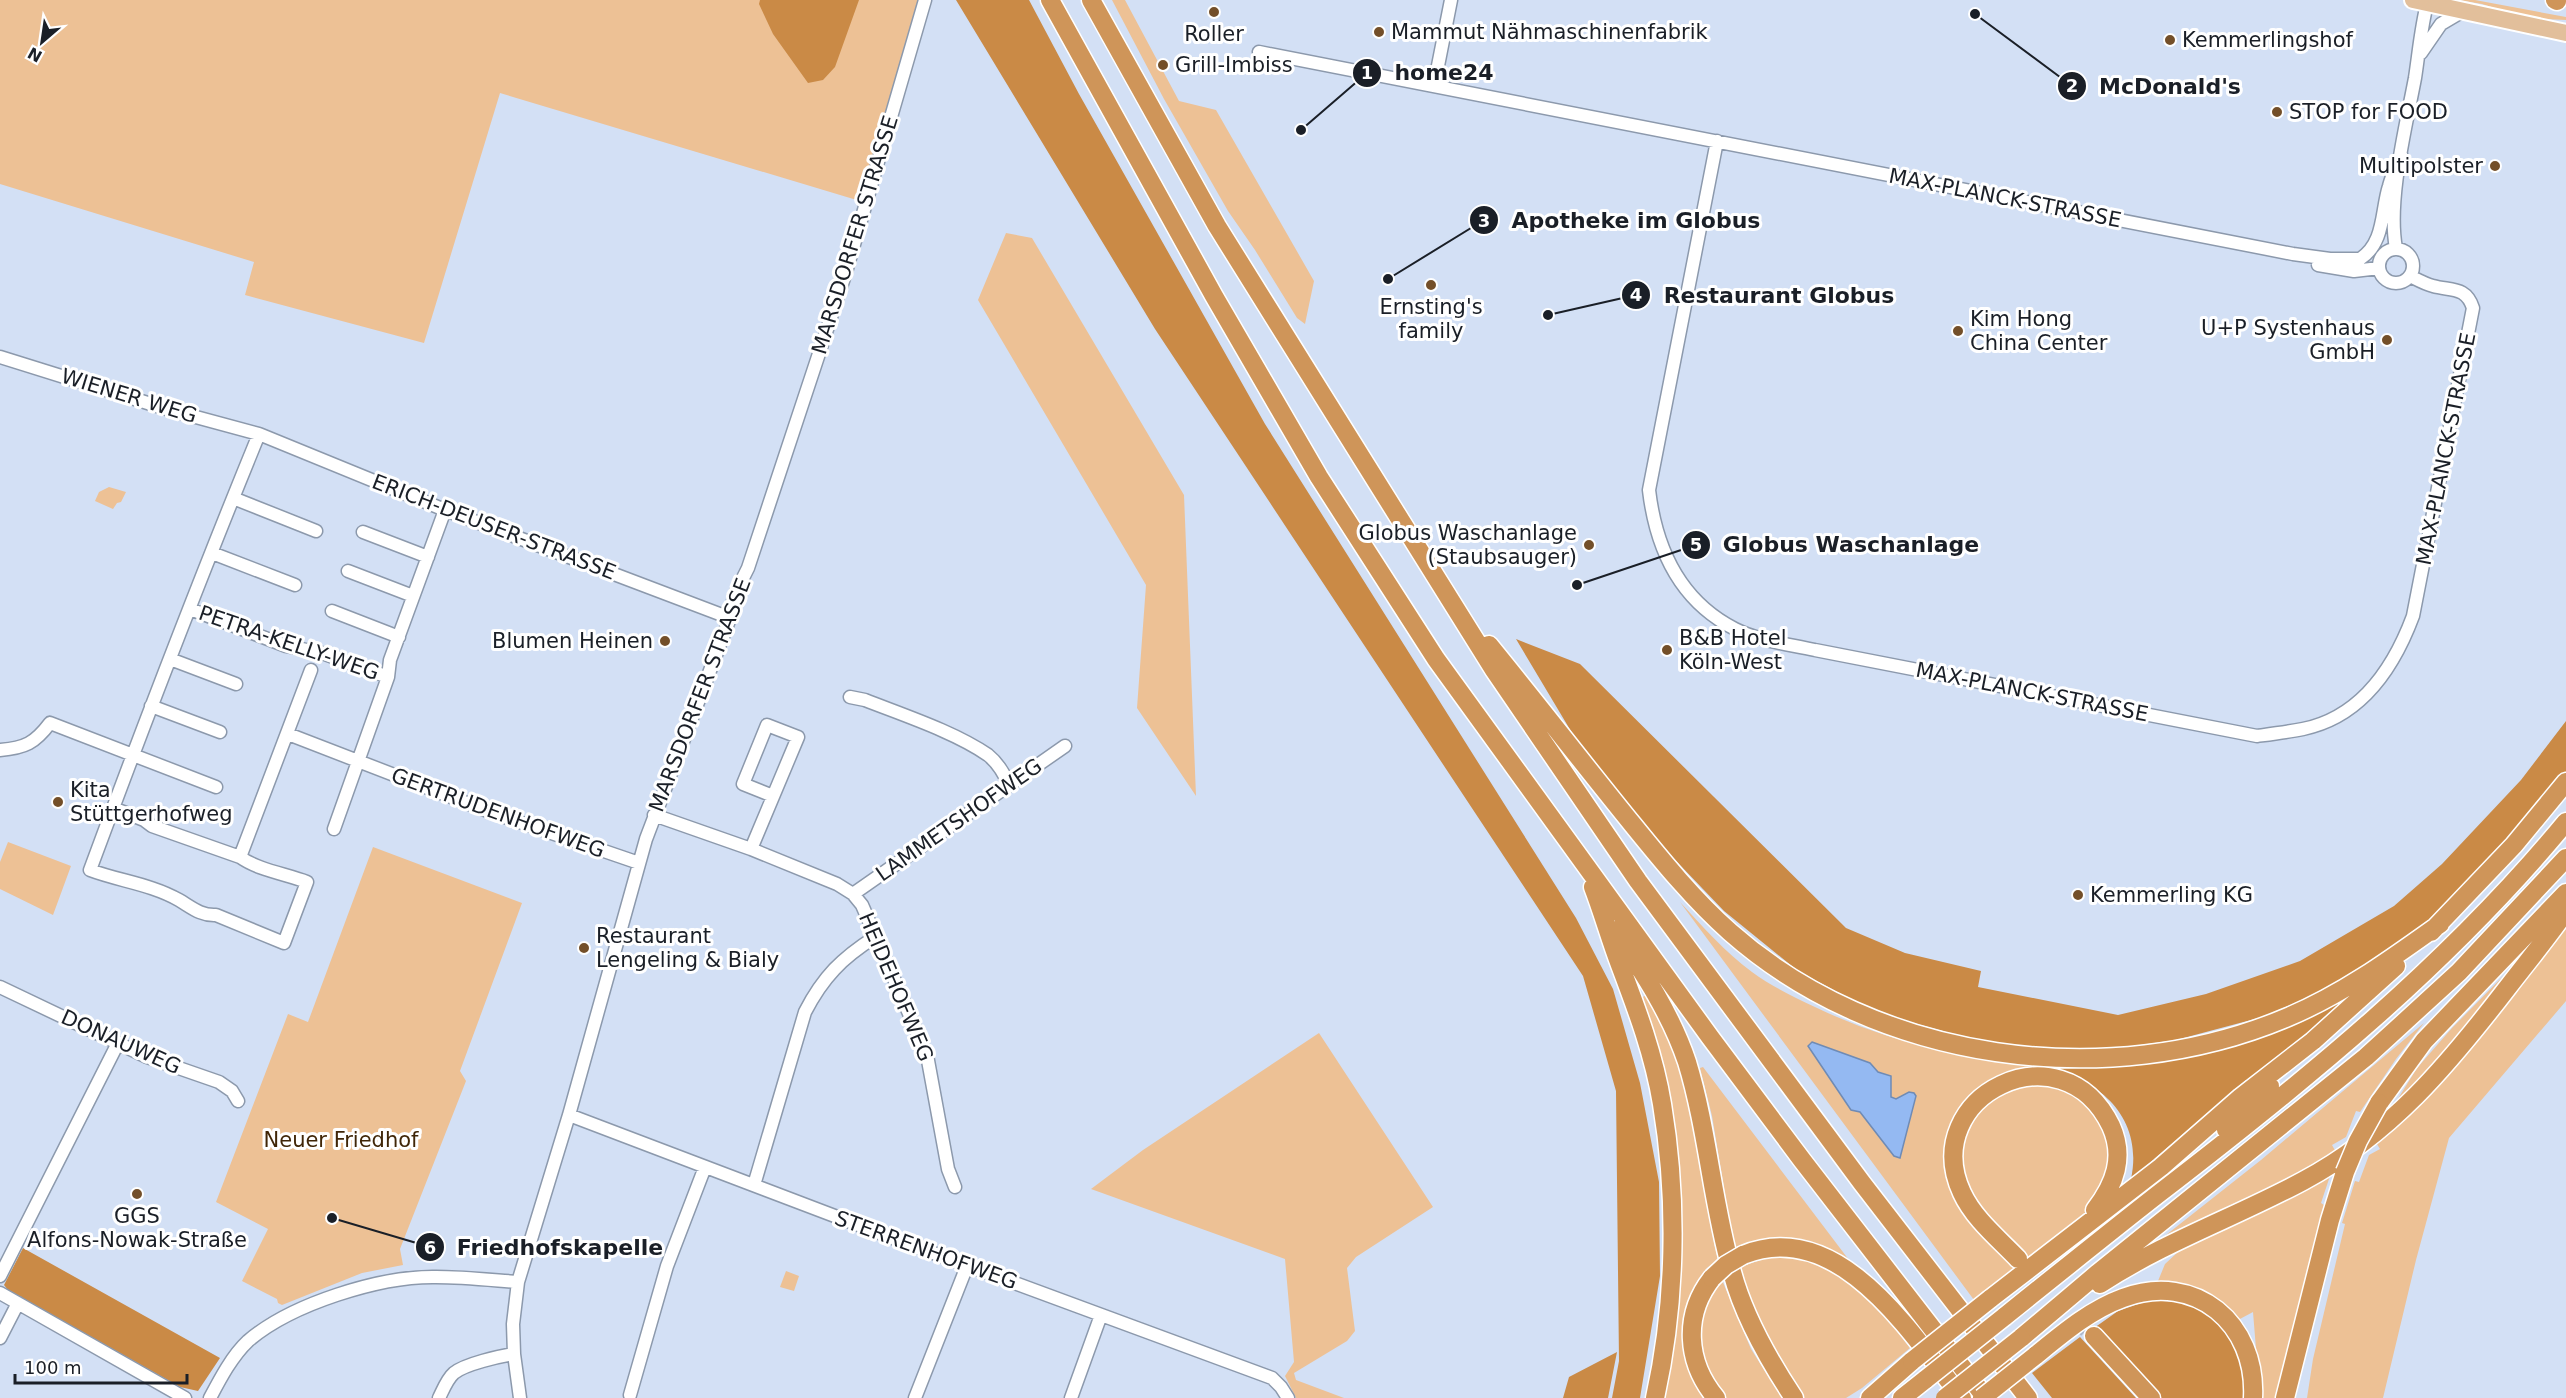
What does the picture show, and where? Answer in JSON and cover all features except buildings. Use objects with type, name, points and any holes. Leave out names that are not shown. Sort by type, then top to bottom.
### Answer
[{"type":"highway","points":[[1050,0],[1214,296],[1319,477],[1436,659],[1802,1160],[1984,1398],[2082,1320],[2115,1301],[2147,1292],[2177,1292],[2198,1298],[2211,1305],[2237,1332],[2250,1361],[2253,1398]]},
{"type":"highway","points":[[1091,0],[1217,226],[1494,670],[1638,882],[1862,1184],[2028,1398]]},
{"type":"highway","points":[[1445,590],[1667,867],[1707,910],[1749,948],[1790,978],[1841,1007],[1887,1025],[1966,1046],[2032,1056],[2103,1057],[2168,1051],[2243,1033],[2307,1008],[2358,981],[2440,924]]},
{"type":"highway","points":[[1860,1398],[1908,1364],[2083,1225],[2134,1188],[2241,1097],[2313,1041],[2392,971],[2440,924],[2514,845],[2566,782]]},
{"type":"highway","points":[[1902,1398],[2255,1120],[2397,1000],[2492,906],[2566,822]]},
{"type":"highway","points":[[1945,1398],[2326,1090],[2414,1015],[2502,928],[2566,858]]},
{"type":"highway","points":[[1584,863],[1605,917],[1650,1051],[1662,1104],[1669,1159],[1673,1240],[1665,1338],[1655,1398]]},
{"type":"highway","points":[[2285,1398],[2330,1220],[2345,1172],[2358,1141],[2379,1103],[2424,1041],[2566,893]]},
{"type":"highway","points":[[2043,1320],[2149,1254],[2303,1181],[2378,1132],[2421,1093],[2455,1056],[2566,911]]},
{"type":"highway","points":[[1605,917],[1659,1000],[1678,1040],[1695,1094],[1732,1275],[1755,1332],[1794,1398]]},
{"type":"highway","points":[[2157,1195],[2256,1102],[2313,1041]]},
{"type":"highway","points":[[2018,1259],[1969,1205],[1959,1186],[1955,1166],[1955,1145],[1966,1114],[1979,1099],[1996,1086],[2038,1075],[2057,1078],[2085,1091],[2105,1115],[2116,1142],[2118,1167],[2104,1199],[2083,1225]]},
{"type":"highway","points":[[1716,1398],[1698,1370],[1691,1334],[1696,1305],[1712,1278],[1726,1265],[1743,1254],[1766,1248],[1794,1248],[1815,1252],[1860,1279],[1906,1328],[1962,1398]]},
{"type":"highway","points":[[2297,1398],[2312,1295]]},
{"type":"highway","points":[[2094,1336],[2151,1398]]},
{"type":"highway","points":[[1870,1398],[1908,1364]]},
{"type":"highway","points":[[2008,1372],[2033,1398]]},
{"type":"main road","points":[[2423,1],[2566,33]]},
{"type":"street","name":"MARSDORFER STRASSE","points":[[520,1398],[514,1354],[513,1324],[519,1282],[569,1115],[639,863],[654,815],[730,618],[734,596],[748,568],[846,272],[925,0]]},
{"type":"street","points":[[1434,86],[1451,0]]},
{"type":"street","name":"MAX-PLANCK-STRASSE","points":[[2396,248],[2392,230],[2401,154],[2418,59],[2423,1]]},
{"type":"street","name":"MAX-PLANCK-STRASSE","points":[[2418,59],[2441,24],[2463,11]]},
{"type":"street","name":"MAX-PLANCK-STRASSE","points":[[1259,52],[2293,254],[2351,261],[2369,254],[2379,235],[2389,186],[2401,154]]},
{"type":"street","name":"MAX-PLANCK-STRASSE","points":[[1717,141],[1649,490],[1659,543],[1672,570],[1690,594],[1711,615],[1736,629],[1762,639],[2257,736],[2305,729],[2334,718],[2357,704],[2386,673],[2402,647],[2413,616],[2473,308],[2470,299],[2463,293],[2432,286],[2410,276],[2403,282],[2392,283],[2385,279],[2379,268],[2354,271],[2309,263],[2293,254]]},
{"type":"street","points":[[2379,268],[2383,255],[2396,248],[2406,251],[2411,257],[2414,267],[2410,276]]},
{"type":"street","name":"WIENER WEG","points":[[0,357],[171,410],[259,434]]},
{"type":"street","name":"ERICH-DEUSER-STRASSE","points":[[259,434],[445,510],[730,618]]},
{"type":"street","points":[[113,808],[162,829],[240,856],[259,867],[307,882],[284,943],[216,915],[209,916],[189,908],[180,900],[131,881],[120,881],[90,870],[113,808],[134,754],[152,705],[259,434]]},
{"type":"street","points":[[233,498],[316,531]]},
{"type":"street","points":[[334,829],[388,677],[390,660],[445,510]]},
{"type":"street","points":[[363,532],[428,557]]},
{"type":"street","points":[[212,553],[295,585]]},
{"type":"street","points":[[348,571],[413,596]]},
{"type":"street","name":"PETRA-KELLY-WEG","points":[[190,609],[286,646],[322,653],[388,677]]},
{"type":"street","points":[[332,611],[399,637]]},
{"type":"street","points":[[170,659],[236,684]]},
{"type":"street","points":[[240,856],[262,804],[311,670]]},
{"type":"street","points":[[850,697],[865,700],[903,715],[970,745],[989,756],[1002,770],[1010,785]]},
{"type":"street","points":[[152,705],[220,732]]},
{"type":"street","points":[[0,750],[14,749],[38,739],[50,723],[216,787]]},
{"type":"street","points":[[751,849],[798,737],[767,725],[743,784],[773,796]]},
{"type":"street","name":"GERTRUDENHOFWEG","points":[[288,734],[490,812],[639,863]]},
{"type":"street","name":"LAMMETSHOFWEG","points":[[853,894],[1065,746]]},
{"type":"street","name":"HEIDEHOFWEG","points":[[654,815],[751,849],[837,884],[853,894],[862,905],[927,1055],[948,1168],[955,1187]]},
{"type":"street","points":[[754,1185],[805,1012],[817,989],[833,969],[875,937]]},
{"type":"street","name":"DONAUWEG","points":[[0,987],[147,1057],[219,1082],[232,1091],[238,1101]]},
{"type":"street","points":[[0,1276],[118,1043]]},
{"type":"street","name":"STERRENHOFWEG","points":[[569,1115],[967,1266],[1272,1378],[1281,1386],[1288,1398]]},
{"type":"street","points":[[630,1395],[667,1266],[705,1167]]},
{"type":"street","points":[[915,1398],[967,1266]]},
{"type":"street","points":[[210,1398],[227,1367],[246,1342],[277,1320],[322,1300],[399,1280],[417,1278],[519,1282]]},
{"type":"street","points":[[0,1293],[185,1398]]},
{"type":"street","points":[[0,1338],[18,1303]]},
{"type":"street","points":[[1071,1398],[1101,1315]]},
{"type":"street","points":[[439,1398],[452,1375],[458,1370],[503,1355],[514,1354]]},
{"type":"green space","points":[[0,0],[918,0],[860,201],[500,93],[424,343],[245,295],[254,262],[0,184]]},
{"type":"green space","points":[[1112,0],[1125,0],[1179,101],[1216,110],[1314,281],[1305,324],[1297,318],[1228,211],[1164,99]]},
{"type":"green space","points":[[2458,0],[2475,0],[2566,17],[2566,20],[2526,18],[2482,4]]},
{"type":"green space","points":[[1006,233],[1032,238],[1184,495],[1196,796],[1137,708],[1146,585],[978,300]]},
{"type":"green space","points":[[109,487],[126,492],[121,502],[117,503],[113,509],[95,501],[99,492]]},
{"type":"green space","points":[[8,842],[71,866],[53,915],[0,889],[0,862]]},
{"type":"green space","name":"Neuer Friedhof","points":[[373,847],[522,903],[460,1071],[466,1081],[400,1249],[403,1265],[362,1273],[282,1305],[277,1299],[242,1281],[268,1229],[216,1202],[288,1014],[308,1022]]},
{"type":"green space","points":[[1680,902],[1723,947],[1752,972],[1775,987],[1843,1020],[1927,1047],[2043,1068],[2009,1073],[1981,1086],[1962,1103],[1949,1136],[1948,1173],[1957,1198],[2017,1268],[1974,1300]]},
{"type":"green space","points":[[2566,926],[2566,1001],[2449,1138],[2416,1260],[2383,1398],[2307,1398],[2313,1359],[2345,1224],[2342,1223],[2355,1181],[2359,1182],[2369,1155],[2380,1149],[2375,1141]]},
{"type":"green space","points":[[2530,949],[2448,1055],[2391,1110],[2417,1068],[2452,1028]]},
{"type":"green space","points":[[1646,995],[1663,1025],[1686,1090],[1718,1260],[1707,1268],[1696,1283],[1698,1286],[1688,1331],[1687,1357],[1690,1370],[1707,1398],[1662,1398],[1678,1295],[1663,1074],[1643,997]]},
{"type":"green space","points":[[2424,1023],[2360,1112],[2356,1111],[2346,1137],[2332,1145],[2337,1154],[2309,1171],[2168,1239],[2166,1235],[2261,1160]]},
{"type":"green space","points":[[1319,1033],[1433,1207],[1356,1257],[1347,1268],[1355,1331],[1347,1341],[1294,1373],[1296,1380],[1344,1398],[1296,1398],[1285,1376],[1294,1362],[1285,1259],[1091,1189],[1143,1150]]},
{"type":"green space","points":[[1703,1067],[1849,1260],[1816,1246],[1793,1241],[1758,1242],[1757,1240],[1734,1248],[1712,1116],[1700,1068]]},
{"type":"green space","points":[[2040,1083],[2063,1088],[2088,1105],[2104,1129],[2110,1158],[2104,1187],[2098,1197],[2081,1218],[2029,1261],[1992,1223],[1971,1196],[1962,1159],[1966,1133],[1976,1114],[2001,1092]]},
{"type":"green space","points":[[2331,1173],[2321,1203],[2324,1205],[2275,1398],[2260,1398],[2253,1312],[2238,1320],[2158,1281],[2165,1264],[2179,1251]]},
{"type":"green space","points":[[1763,1254],[1819,1260],[1876,1303],[1910,1348],[1862,1388],[1846,1398],[1803,1398],[1758,1322],[1739,1267],[1764,1259]]},
{"type":"green space","points":[[786,1271],[799,1276],[794,1291],[780,1287]]},
{"type":"green space","points":[[1722,1280],[1751,1349],[1782,1398],[1725,1398],[1706,1375],[1698,1327],[1707,1303]]},
{"type":"shaded area","points":[[760,0],[859,0],[835,67],[823,80],[808,83],[773,34],[759,4]]},
{"type":"shaded area","points":[[956,0],[1029,0],[1079,94],[1265,424],[1576,918],[1613,989],[1640,1083],[1659,1182],[1660,1276],[1640,1398],[1612,1398],[1619,1361],[1616,1091],[1583,976],[1155,329]]},
{"type":"shaded area","points":[[1516,639],[1580,664],[1846,928],[1905,953],[1981,971],[1978,987],[2118,1015],[2206,994],[2300,961],[2394,906],[2442,864],[2521,780],[2566,721],[2566,773],[2522,826],[2431,921],[2364,972],[2266,1016],[2176,1040],[2112,1049],[2058,1049],[1990,1044],[1877,1013],[1798,971],[1724,911],[1656,840],[1587,758]]},
{"type":"shaded area","points":[[2364,986],[2250,1083],[2246,1080],[2131,1179],[2133,1157],[2131,1137],[2124,1120],[2113,1104],[2083,1081],[2043,1068],[2043,1064],[2143,1060]]},
{"type":"shaded area","points":[[23,1248],[220,1358],[198,1391],[180,1387],[8,1290],[4,1285]]},
{"type":"shaded area","points":[[2150,1300],[2195,1306],[2220,1321],[2245,1366],[2246,1398],[2160,1398],[2094,1328],[2118,1311]]},
{"type":"shaded area","points":[[2080,1337],[2136,1398],[2052,1398],[2032,1373]]},
{"type":"shaded area","points":[[1617,1352],[1608,1398],[1563,1398],[1569,1377]]},
{"type":"water","points":[[1812,1042],[1870,1063],[1878,1072],[1891,1076],[1891,1097],[1896,1099],[1909,1092],[1914,1093],[1916,1096],[1900,1158],[1894,1156],[1860,1112],[1851,1110],[1808,1046]]},
{"type":"tunnel","points":[[2018,1259],[2094,1336]]},
{"type":"place","name":"Roller","points":[[1214,12]]},
{"type":"place","name":"McDonald's","points":[[1975,14]]},
{"type":"place","name":"Mammut Nähmaschinenfabrik","points":[[1379,32]]},
{"type":"place","name":"Kemmerlingshof","points":[[2170,40]]},
{"type":"place","name":"Grill-Imbiss","points":[[1163,65]]},
{"type":"place","name":"STOP for FOOD","points":[[2277,112]]},
{"type":"place","name":"home24","points":[[1301,130]]},
{"type":"place","name":"Multipolster","points":[[2495,166]]},
{"type":"place","name":"Apotheke im Globus","points":[[1388,279]]},
{"type":"place","name":"Ernsting's family","points":[[1431,285]]},
{"type":"place","name":"Restaurant Globus","points":[[1548,315]]},
{"type":"place","name":"Kim Hong China Center","points":[[1958,331]]},
{"type":"place","name":"U+P Systenhaus GmbH","points":[[2387,340]]},
{"type":"place","name":"Globus Waschanlage (Staubsauger)","points":[[1589,545]]},
{"type":"place","name":"Globus Waschanlage","points":[[1577,585]]},
{"type":"place","name":"Blumen Heinen","points":[[665,641]]},
{"type":"place","name":"B&B Hotel Köln-West","points":[[1667,650]]},
{"type":"place","name":"Kita Stüttgerhofweg","points":[[58,802]]},
{"type":"place","name":"Kemmerling KG","points":[[2078,895]]},
{"type":"place","name":"Restaurant Lengeling & Bialy","points":[[584,948]]},
{"type":"place","name":"GGS Alfons-Nowak-Straße","points":[[137,1194]]},
{"type":"place","name":"Friedhofskapelle","points":[[332,1218]]}]
